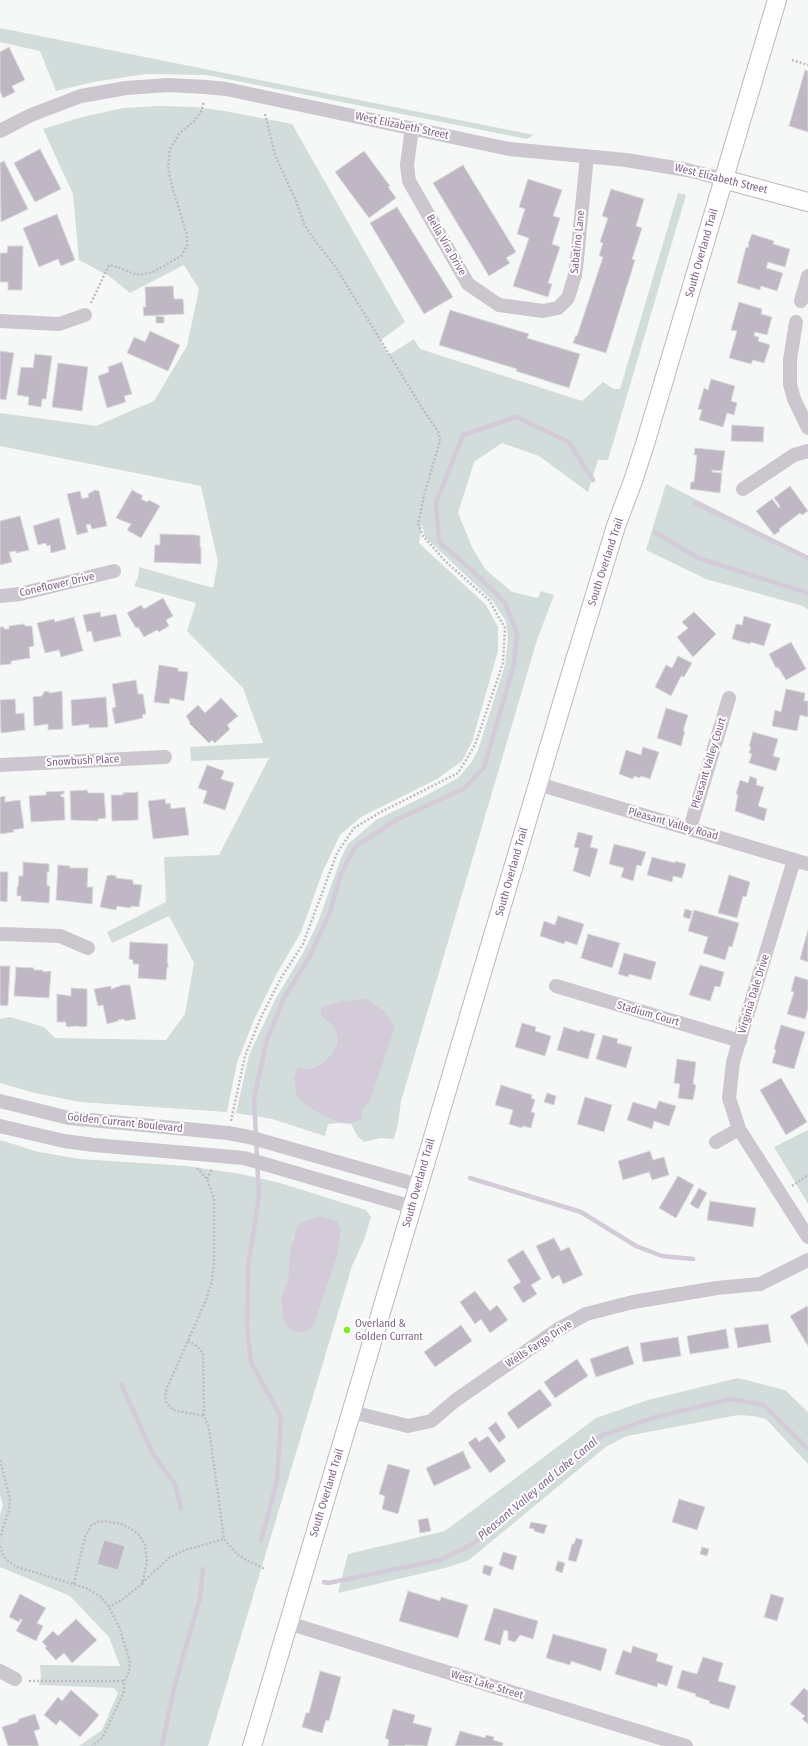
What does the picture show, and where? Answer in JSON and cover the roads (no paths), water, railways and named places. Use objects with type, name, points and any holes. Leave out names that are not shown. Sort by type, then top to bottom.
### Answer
[{"type":"main road","name":"South Overland Trail","points":[[252,1746],[538,784],[616,526],[633,481],[776,0]]},
{"type":"main road","name":"West Elizabeth Street","points":[[723,178],[808,202]]},
{"type":"street","name":"West Elizabeth Street","points":[[0,131],[31,115],[81,96],[126,88],[169,85],[206,87],[226,89],[508,149],[626,160],[677,168],[723,178]]},
{"type":"street","name":"Bella Vira Drive","points":[[412,128],[407,165],[409,181],[468,284],[500,305],[543,311]]},
{"type":"street","name":"Sabatino Lane","points":[[543,311],[558,308],[568,298],[575,275],[587,156]]},
{"type":"street","points":[[801,301],[808,276]]},
{"type":"street","points":[[0,321],[59,324],[85,315]]},
{"type":"street","points":[[796,322],[790,360],[790,384],[794,399],[808,428]]},
{"type":"street","points":[[743,489],[794,455],[808,451]]},
{"type":"street","name":"Coneflower Drive","points":[[0,596],[20,594],[114,571]]},
{"type":"street","name":"Pleasant Valley Court","points":[[690,828],[729,698]]},
{"type":"street","name":"Snowbush Place","points":[[0,765],[165,757]]},
{"type":"street","name":"Pleasant Valley Road","points":[[538,784],[801,862]]},
{"type":"street","name":"Virginia Dale Drive","points":[[801,862],[733,1062],[729,1098],[739,1129],[808,1237]]},
{"type":"street","points":[[0,934],[60,936],[88,948]]},
{"type":"street","name":"Stadium Court","points":[[556,986],[740,1041]]},
{"type":"street","name":"Golden Currant Boulevard","points":[[0,1101],[69,1118],[228,1133],[249,1137],[271,1142],[418,1185]]},
{"type":"street","points":[[0,1126],[20,1132],[79,1143],[219,1161],[244,1158],[412,1207]]},
{"type":"street","points":[[716,1142],[739,1129]]},
{"type":"street","points":[[219,1161],[228,1133]]},
{"type":"street","name":"Wells Fargo Drive","points":[[352,1412],[408,1426],[430,1421],[456,1400],[557,1330],[586,1314],[633,1302],[717,1288],[760,1284],[808,1260]]},
{"type":"street","name":"West Lake Street","points":[[288,1623],[686,1746]]},
{"type":"street","points":[[0,1672],[15,1679]]},
{"type":"waterway","name":"Pleasant Valley and Lake Canal","points":[[261,1541],[277,1481],[281,1417],[251,1362],[247,1326],[248,1266],[259,1197],[254,1098],[267,1040],[284,998],[310,956],[330,912],[341,874],[355,847],[398,819],[465,788],[484,767],[514,665],[517,633],[505,603],[475,573],[439,542],[436,503],[463,435],[516,417],[569,442],[593,480]]},
{"type":"waterway","points":[[695,503],[808,558]]},
{"type":"waterway","name":"Pleasant Valley and Lake Canal","points":[[655,532],[698,558],[808,593]]},
{"type":"waterway","points":[[470,1178],[581,1212],[636,1246],[662,1256],[693,1259]]},
{"type":"waterway","points":[[121,1384],[153,1454],[175,1484],[181,1509]]},
{"type":"waterway","name":"Pleasant Valley and Lake Canal","points":[[324,1582],[328,1583],[440,1560],[473,1544],[603,1435],[656,1417],[731,1399],[764,1405],[808,1449]]},
{"type":"waterway","points":[[162,1746],[175,1684],[200,1598],[203,1569]]},
{"type":"place","name":"Overland & Golden Currant","points":[[347,1330]]}]
